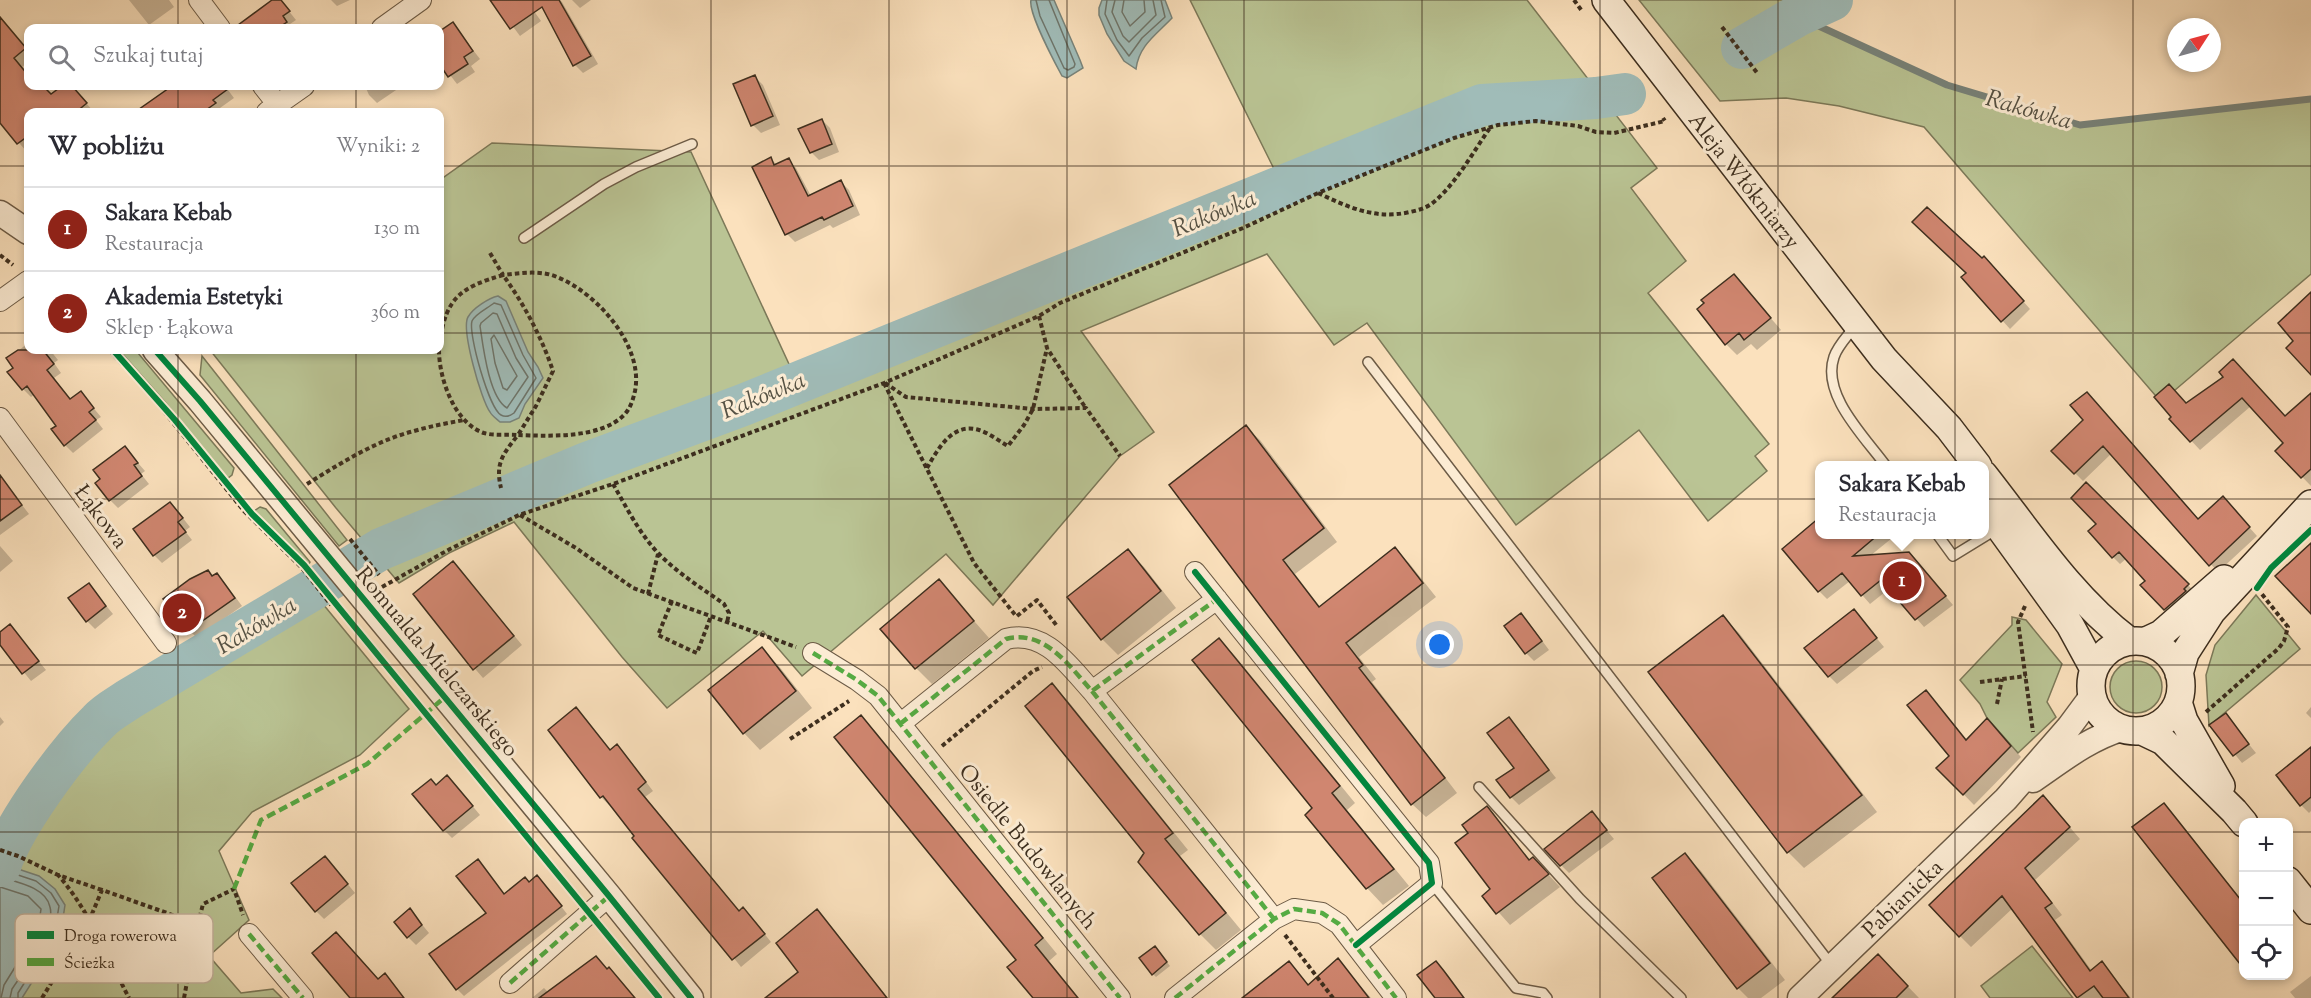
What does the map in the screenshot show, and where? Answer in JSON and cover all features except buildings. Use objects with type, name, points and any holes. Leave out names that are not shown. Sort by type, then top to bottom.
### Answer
[{"type":"main road","name":"Aleja Włókniarzy","points":[[1606,0],[1884,359],[1953,461]]},
{"type":"main road","name":"Aleja Włókniarzy","points":[[1884,359],[1949,428],[1974,461]]},
{"type":"main road","points":[[1989,488],[2000,516],[2070,625],[2094,669]]},
{"type":"main road","points":[[2239,817],[2163,741],[2105,719],[2092,696],[2091,683],[2094,669],[2100,658],[2113,646],[2161,633],[2305,510]]},
{"type":"main road","points":[[2179,674],[2185,652],[2212,611],[2305,510]]},
{"type":"main road","points":[[2000,516],[2056,569],[2110,626],[2138,641],[2161,648],[2174,661],[2181,688],[2178,702],[2160,724],[2132,730]]},
{"type":"main road","points":[[2178,702],[2184,721],[2239,817]]},
{"type":"main road","points":[[2293,886],[2311,910]]},
{"type":"street","points":[[199,0],[217,24]]},
{"type":"street","points":[[388,24],[421,0]]},
{"type":"street","points":[[265,90],[273,108]]},
{"type":"street","points":[[274,108],[299,90]]},
{"type":"street","points":[[0,213],[24,229]]},
{"type":"street","points":[[0,301],[24,274]]},
{"type":"street","name":"Romualda Mielczarskiego","points":[[159,354],[326,554],[340,601],[609,896],[691,998]]},
{"type":"street","name":"Łąkowa","points":[[3,429],[166,643]]},
{"type":"street","points":[[1195,572],[1428,863],[1432,883],[1356,945]]},
{"type":"street","points":[[1092,690],[1217,599]]},
{"type":"street","points":[[900,724],[1006,639],[1016,636],[1030,637],[1051,647],[1092,690],[1279,927]]},
{"type":"street","name":"Osiedle Budowlanych","points":[[813,653],[878,696],[1120,998]]},
{"type":"street","name":"Pabianicka","points":[[1800,998],[2006,799],[2069,727],[2092,696]]},
{"type":"street","name":"Pabianicka","points":[[2006,799],[2102,735],[2132,730]]},
{"type":"street","points":[[510,983],[609,896]]},
{"type":"street","points":[[1175,998],[1279,927],[1294,909],[1322,913],[1339,924],[1396,998]]},
{"type":"street","points":[[249,934],[303,998]]},
{"type":"lane","points":[[524,238],[604,184],[636,167],[692,144]]},
{"type":"lane","points":[[1857,324],[1833,358],[1832,384],[1839,402],[1883,461]]},
{"type":"lane","points":[[1368,362],[1832,966]]},
{"type":"lane","points":[[1941,539],[1953,556],[1973,539]]},
{"type":"lane","points":[[1479,787],[1580,899],[1681,998]]},
{"type":"lane","points":[[1432,883],[1516,988],[1543,993],[1547,998]]},
{"type":"path","points":[[1722,27],[1758,74]]},
{"type":"path","points":[[386,585],[450,549],[519,515],[613,484],[884,383],[1039,316],[1060,303],[1243,228],[1318,193],[1454,138],[1498,125],[1536,121],[1614,133],[1665,121]]},
{"type":"path","points":[[1318,193],[1353,209],[1373,214],[1402,214],[1424,208],[1445,190],[1490,127]]},
{"type":"path","points":[[0,251],[24,272]]},
{"type":"path","points":[[490,253],[515,292],[553,371],[536,406],[501,458],[498,475],[501,488]]},
{"type":"path","points":[[439,354],[439,363],[449,396],[464,420],[485,434],[566,435],[611,424],[624,415],[633,401],[637,379],[633,356],[619,331],[603,309],[582,291],[556,276],[533,272],[503,275],[466,288],[453,300],[444,319]]},
{"type":"path","points":[[1039,316],[1047,348],[1120,456]]},
{"type":"path","points":[[927,468],[941,444],[951,434],[964,429],[979,430],[1008,446],[1024,425],[1032,409],[1047,348]]},
{"type":"path","points":[[115,354],[175,420],[252,514],[303,567],[340,601]]},
{"type":"path","points":[[884,383],[906,398],[1032,409],[1086,408]]},
{"type":"path","points":[[884,383],[974,563],[1016,617]]},
{"type":"path","points":[[307,484],[377,444],[413,431],[464,420]]},
{"type":"path","points":[[613,484],[658,554],[724,604],[729,613],[727,623]]},
{"type":"path","points":[[519,515],[576,548],[633,588],[813,653]]},
{"type":"path","points":[[350,539],[379,575]]},
{"type":"path","points":[[648,594],[658,554]]},
{"type":"path","points":[[2202,715],[2272,656],[2284,641],[2288,627],[2257,588]]},
{"type":"path","points":[[1037,600],[1058,626]]},
{"type":"path","points":[[672,601],[658,635],[692,651],[698,653],[711,616]]},
{"type":"path","points":[[2025,606],[2018,622],[2033,734]]},
{"type":"path","points":[[927,758],[1034,671],[1044,666]]},
{"type":"path","points":[[1980,682],[2026,676]]},
{"type":"path","points":[[1997,704],[2002,679]]},
{"type":"path","points":[[0,850],[58,875],[170,914]]},
{"type":"path","points":[[58,875],[70,888],[85,914]]},
{"type":"path","points":[[200,914],[203,904],[234,889],[249,934]]},
{"type":"path","points":[[92,914],[102,890]]},
{"type":"path","points":[[1279,927],[1334,998]]},
{"type":"path","points":[[42,998],[51,983]]},
{"type":"path","points":[[121,983],[129,998]]},
{"type":"path","points":[[183,998],[186,983]]},
{"type":"green space","points":[[1190,0],[1527,0],[1657,168],[1631,188],[1686,261],[1648,293],[1769,444],[1755,456],[1767,471],[1708,521],[1639,430],[1516,525],[1367,323],[1334,345],[1267,254],[1081,331],[1154,432],[1120,456],[993,605],[946,554],[802,676],[763,631],[667,708],[622,657],[514,522],[449,553],[399,583],[213,354],[444,354],[444,177],[492,143],[691,152],[795,377],[1280,181]]},
{"type":"green space","points":[[1639,0],[1832,0],[1798,16],[1947,85],[2080,125],[2311,99],[2311,274],[2161,402],[1924,127],[1839,106],[1786,98],[1720,101]]},
{"type":"green space","points":[[123,354],[139,354],[234,468],[232,475],[228,478],[224,475]]},
{"type":"green space","points":[[202,356],[347,540],[339,546],[200,375]]},
{"type":"green space","points":[[260,507],[266,509],[310,562],[309,564],[268,527],[254,511]]},
{"type":"green space","points":[[300,576],[409,709],[360,755],[252,812],[219,851],[249,920],[213,952],[213,914],[15,914],[15,983],[213,983],[213,961],[241,993],[273,989],[282,998],[0,998],[0,828],[82,711],[174,657]]},
{"type":"green space","points":[[2256,595],[2300,649],[2209,726],[2206,675],[2215,645]]},
{"type":"green space","points":[[2012,617],[2026,620],[2062,664],[2047,702],[2056,717],[2018,753],[1987,718],[1980,704],[1960,680],[2012,625]]},
{"type":"green space","points":[[2136,661],[2146,663],[2154,669],[2160,677],[2162,687],[2160,697],[2154,705],[2146,711],[2136,713],[2126,711],[2118,705],[2112,697],[2110,687],[2112,677],[2118,669],[2126,663]]},
{"type":"green space","points":[[2032,946],[2073,998],[1990,998],[1981,986]]},
{"type":"water","points":[[1031,0],[1054,0],[1083,68],[1067,78],[1062,76],[1043,38],[1031,6]]},
{"type":"water","points":[[1102,0],[1165,0],[1172,18],[1145,47],[1136,69],[1124,61],[1107,34],[1099,15]]},
{"type":"water","points":[[498,296],[506,301],[528,352],[543,378],[525,404],[519,418],[510,422],[500,422],[486,405],[473,364],[467,335],[470,314],[482,304]]},
{"type":"water","points":[[0,863],[39,876],[55,889],[65,905],[64,914],[15,914],[15,983],[32,983],[22,998],[0,998]]},
{"type":"waterway","name":"Rakówka","points":[[1742,48],[1797,16],[1832,0]]},
{"type":"waterway","name":"Rakówka","points":[[1797,16],[1947,85],[2080,125],[2311,99]]},
{"type":"waterway","name":"Rakówka","points":[[0,866],[17,830],[57,769],[86,734],[106,715],[129,699],[381,549],[587,463],[743,405],[1482,105],[1625,94]]},
{"type":"marked path","points":[[900,724],[1006,639],[1020,637],[1044,644],[1065,661],[1092,691],[1217,599]]},
{"type":"marked path","points":[[813,653],[878,696],[1120,998]]},
{"type":"marked path","points":[[1092,691],[1274,919]]},
{"type":"marked path","points":[[234,889],[261,820],[367,764],[445,697]]},
{"type":"marked path","points":[[510,983],[609,896]]},
{"type":"marked path","points":[[1175,998],[1274,919],[1294,909],[1322,913],[1339,924],[1396,998]]},
{"type":"marked path","points":[[249,934],[303,998]]},
{"type":"cycle path","points":[[117,354],[175,420],[252,514],[304,565],[659,998]]},
{"type":"cycle path","points":[[159,354],[200,401],[691,998]]},
{"type":"cycle path","points":[[2257,588],[2271,568],[2311,530]]},
{"type":"cycle path","points":[[1195,572],[1429,863],[1432,883],[1356,945]]},
{"type":"place","name":"Sakara Kebab","points":[[1902,581]]},
{"type":"place","name":"Akademia Estetyki","points":[[182,613]]}]
